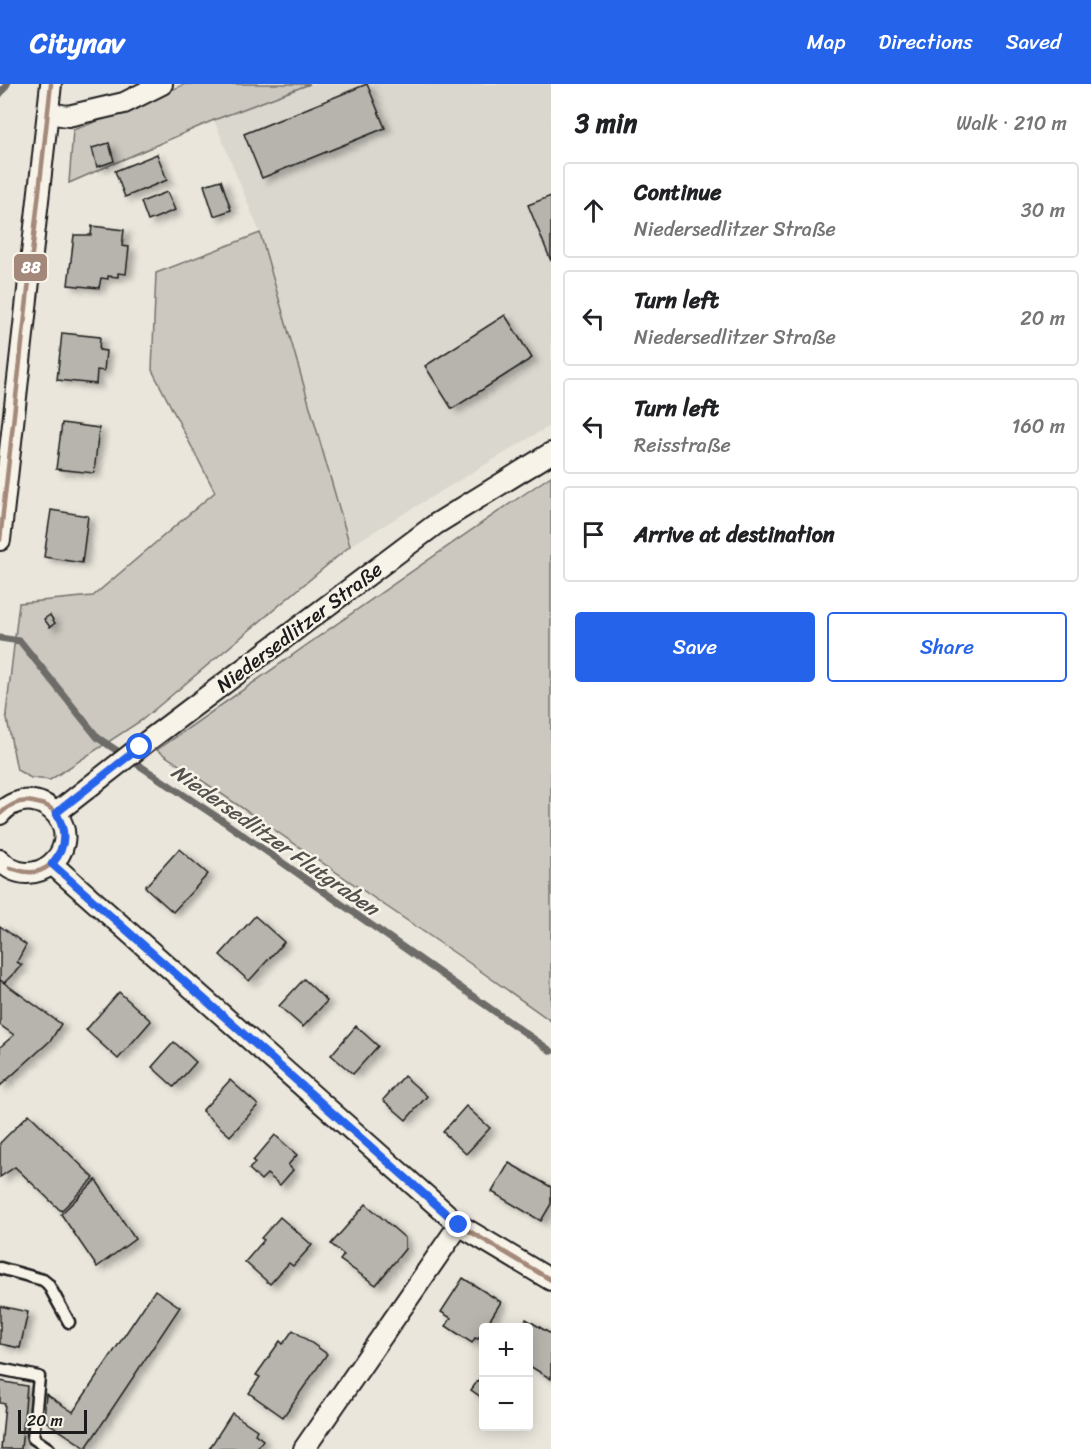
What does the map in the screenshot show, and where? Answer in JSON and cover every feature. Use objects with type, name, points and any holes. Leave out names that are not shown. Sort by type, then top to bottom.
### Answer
[{"type":"street","points":[[0,540],[51,84]]},
{"type":"street","points":[[48,113],[68,116],[124,103],[162,84]]},
{"type":"street","name":"Niedersedlitzer Straße","points":[[56,813],[436,524],[551,453]]},
{"type":"street","points":[[0,862],[20,873],[43,870],[52,864],[62,848],[64,839],[56,813],[41,803],[23,801],[12,804],[1,811]]},
{"type":"street","points":[[52,864],[459,1225],[551,1280]]},
{"type":"street","points":[[304,1449],[459,1225]]},
{"type":"lane","points":[[0,1268],[43,1280],[52,1288],[69,1322]]},
{"type":"lane","points":[[0,1369],[39,1377],[33,1438],[49,1449]]},
{"type":"shaded area","points":[[185,84],[310,84],[214,120],[69,183],[73,130],[117,114]]},
{"type":"shaded area","points":[[310,84],[551,84],[551,425],[350,546],[260,233],[214,120]]},
{"type":"shaded area","points":[[260,233],[350,546],[142,720],[50,780],[31,778],[17,770],[6,714],[19,603],[93,596],[215,492],[152,370],[156,273]]},
{"type":"shaded area","points":[[551,476],[551,1021],[157,750]]},
{"type":"building","points":[[367,84],[385,128],[262,178],[244,134]]},
{"type":"building","points":[[109,143],[114,161],[97,167],[92,148]]},
{"type":"building","points":[[157,154],[167,180],[125,197],[115,171]]},
{"type":"building","points":[[221,180],[231,210],[214,216],[204,185]]},
{"type":"building","points":[[167,192],[175,210],[148,221],[141,202]]},
{"type":"building","points":[[551,196],[551,261],[528,205]]},
{"type":"building","points":[[92,226],[124,230],[122,246],[129,247],[126,274],[118,273],[118,277],[101,278],[99,288],[68,285],[74,235],[91,235]]},
{"type":"building","points":[[505,315],[532,358],[452,409],[425,366]]},
{"type":"building","points":[[62,333],[100,337],[99,350],[106,351],[104,371],[97,370],[96,384],[57,380]]},
{"type":"building","points":[[62,423],[99,428],[94,473],[56,469]]},
{"type":"building","points":[[51,510],[88,516],[82,563],[44,557]]},
{"type":"building","points":[[50,615],[55,623],[50,627],[44,619]]},
{"type":"building","points":[[179,849],[208,874],[173,912],[145,887]]},
{"type":"building","points":[[255,916],[284,942],[249,981],[220,955]]},
{"type":"building","points":[[0,926],[26,945],[17,962],[22,965],[4,983],[0,980]]},
{"type":"building","points":[[304,979],[327,1001],[303,1027],[279,1006]]},
{"type":"building","points":[[0,980],[61,1024],[51,1040],[0,1086],[0,1047],[14,1035],[0,1025]]},
{"type":"building","points":[[119,992],[151,1021],[118,1059],[86,1030]]},
{"type":"building","points":[[356,1026],[378,1046],[353,1074],[331,1055]]},
{"type":"building","points":[[174,1042],[196,1062],[174,1087],[152,1067]]},
{"type":"building","points":[[404,1076],[427,1096],[406,1120],[383,1100]]},
{"type":"building","points":[[230,1080],[258,1105],[230,1136],[202,1111]]},
{"type":"building","points":[[466,1106],[490,1128],[466,1154],[443,1132]]},
{"type":"building","points":[[29,1114],[94,1178],[61,1211],[15,1167],[0,1177],[0,1143]]},
{"type":"building","points":[[275,1135],[297,1155],[288,1165],[293,1170],[280,1185],[267,1174],[261,1180],[249,1169]]},
{"type":"building","points":[[509,1163],[551,1187],[551,1204],[541,1221],[492,1192]]},
{"type":"building","points":[[96,1180],[135,1239],[97,1267],[61,1214]]},
{"type":"building","points":[[366,1204],[405,1238],[405,1249],[376,1285],[340,1260],[344,1255],[331,1244]]},
{"type":"building","points":[[280,1217],[312,1245],[293,1266],[289,1263],[270,1284],[245,1262],[264,1240],[261,1238]]},
{"type":"building","points":[[463,1278],[501,1302],[488,1323],[479,1323],[479,1337],[475,1338],[472,1343],[446,1326],[451,1318],[441,1312]]},
{"type":"building","points":[[155,1290],[180,1307],[86,1448],[44,1420],[46,1394],[73,1412]]},
{"type":"building","points":[[0,1306],[28,1312],[20,1348],[0,1344]]},
{"type":"building","points":[[533,1323],[551,1334],[551,1379],[533,1368]]},
{"type":"building","points":[[293,1330],[327,1354],[283,1417],[249,1393],[260,1377],[256,1375],[280,1341],[283,1344]]},
{"type":"building","points":[[479,1379],[479,1396],[471,1390]]},
{"type":"building","points":[[0,1381],[27,1386],[21,1449],[1,1449],[5,1404],[0,1403]]},
{"type":"building","points":[[232,1413],[257,1430],[255,1434],[263,1440],[257,1449],[209,1449]]},
{"type":"waterway","points":[[0,94],[7,84]]},
{"type":"waterway","name":"Niedersedlitzer Flutgraben","points":[[0,638],[20,641],[98,738],[223,821],[551,1051]]},
{"type":"transit line","name":"88","points":[[0,540],[51,84]]},
{"type":"transit line","name":"88","points":[[0,814],[15,804],[24,801],[33,802],[47,806],[56,814],[61,823],[63,835],[61,846],[57,857],[49,865],[40,871],[28,872],[10,868]]},
{"type":"transit line","name":"88","points":[[52,864],[459,1225],[551,1280]]},
{"type":"route","points":[[140,747],[56,813],[64,839],[58,857],[52,864],[459,1225]]}]
